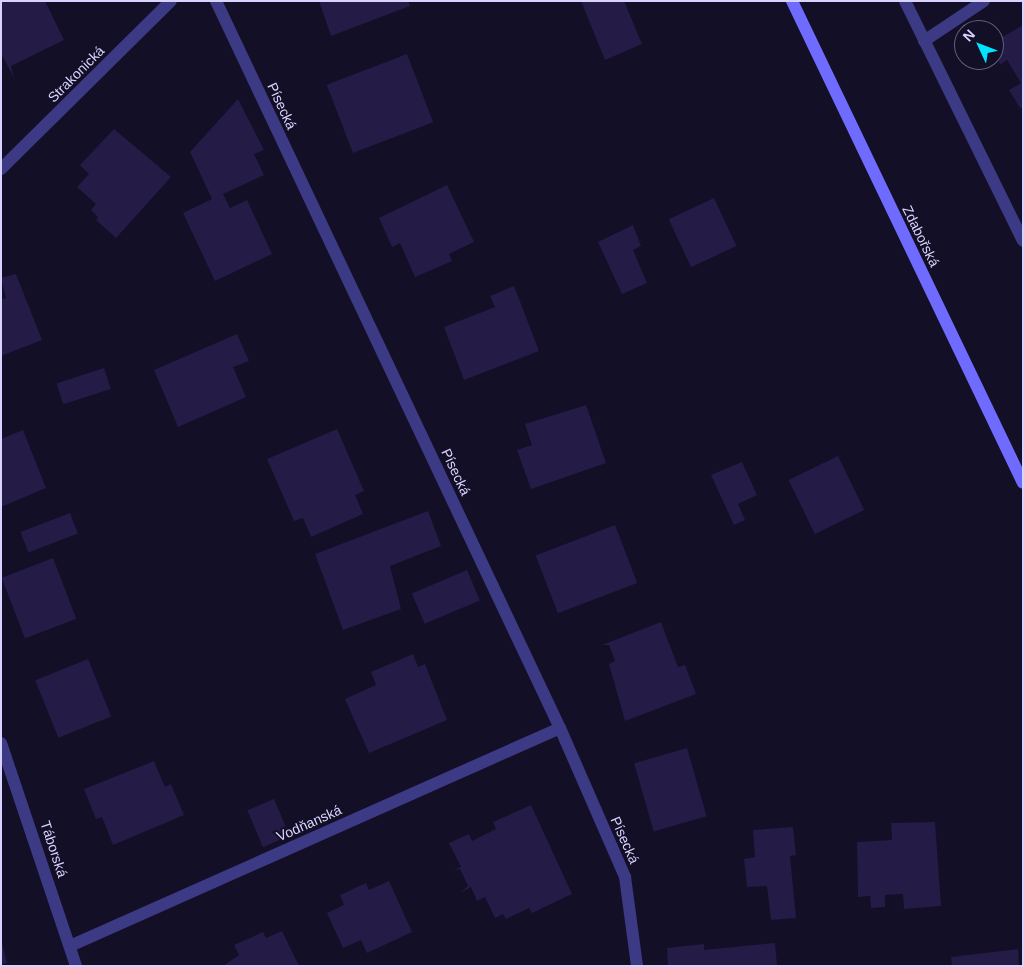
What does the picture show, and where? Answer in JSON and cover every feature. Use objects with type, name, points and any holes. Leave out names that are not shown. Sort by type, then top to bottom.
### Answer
[{"type":"street","name":"Strakonická","points":[[1,169],[171,1]]},
{"type":"street","name":"Písecká","points":[[216,1],[560,728],[625,877],[637,966]]},
{"type":"street","name":"Zdabořská","points":[[792,1],[1023,483]]},
{"type":"street","points":[[905,1],[1023,241]]},
{"type":"street","points":[[924,41],[984,1]]},
{"type":"street","name":"Vodňanská","points":[[70,946],[560,728]]},
{"type":"street","name":"Táborská","points":[[1,743],[76,966]]},
{"type":"building","points":[[1,1],[45,1],[64,40],[11,66],[14,78],[1,53]]},
{"type":"building","points":[[319,1],[408,1],[410,6],[331,36]]},
{"type":"building","points":[[581,1],[624,1],[642,44],[605,60]]},
{"type":"building","points":[[1023,25],[1023,107],[1020,108],[1009,90],[1021,83],[1007,60],[1004,62],[1004,36]]},
{"type":"building","points":[[407,54],[433,122],[353,153],[327,85]]},
{"type":"building","points":[[238,99],[264,150],[254,154],[264,175],[223,194],[230,208],[247,200],[272,254],[215,281],[183,213],[212,199],[190,152]]},
{"type":"building","points":[[114,129],[171,177],[116,238],[96,220],[98,217],[91,210],[96,204],[77,187],[89,174],[80,165]]},
{"type":"building","points":[[447,185],[474,242],[449,254],[452,261],[415,277],[400,243],[392,247],[379,218]]},
{"type":"building","points":[[714,198],[736,246],[691,267],[669,219]]},
{"type":"building","points":[[633,225],[641,246],[633,250],[647,283],[622,294],[598,242]]},
{"type":"building","points":[[16,274],[42,340],[1,356],[1,300],[6,298],[1,278]]},
{"type":"building","points":[[514,286],[539,351],[464,380],[444,327],[495,307],[490,296]]},
{"type":"building","points":[[237,334],[249,361],[233,367],[246,397],[178,427],[154,370]]},
{"type":"building","points":[[104,368],[111,389],[63,404],[56,383]]},
{"type":"building","points":[[586,405],[606,463],[531,489],[517,450],[532,445],[525,424]]},
{"type":"building","points":[[337,429],[364,491],[355,495],[363,514],[311,537],[303,518],[294,521],[267,459]]},
{"type":"building","points":[[23,430],[46,488],[1,507],[1,439]]},
{"type":"building","points":[[838,456],[864,510],[815,534],[789,480]]},
{"type":"building","points":[[742,462],[757,495],[738,504],[745,520],[734,525],[711,475]]},
{"type":"building","points":[[428,511],[441,546],[390,566],[401,609],[343,630],[315,554]]},
{"type":"building","points":[[70,513],[78,534],[28,553],[21,532]]},
{"type":"building","points":[[615,525],[637,583],[558,613],[536,555]]},
{"type":"building","points":[[53,558],[76,619],[25,638],[2,578]]},
{"type":"building","points":[[467,570],[480,600],[425,624],[412,593]]},
{"type":"building","points":[[661,622],[678,667],[685,665],[696,694],[625,721],[609,664],[615,661],[609,645],[602,645]]},
{"type":"building","points":[[413,654],[418,667],[425,664],[447,720],[369,753],[345,699],[376,685],[371,672]]},
{"type":"building","points":[[88,659],[111,716],[58,738],[35,680]]},
{"type":"building","points":[[687,748],[707,816],[654,831],[634,763]]},
{"type":"building","points":[[154,761],[165,787],[171,784],[184,815],[113,845],[102,817],[96,819],[84,789]]},
{"type":"building","points":[[274,799],[290,836],[263,847],[247,810]]},
{"type":"building","points":[[531,805],[572,894],[532,913],[529,908],[506,919],[503,914],[495,918],[485,897],[477,901],[471,887],[460,893],[468,886],[460,869],[454,870],[461,867],[449,843],[469,834],[472,841],[496,829],[493,822]]},
{"type":"building","points":[[935,822],[941,906],[904,909],[903,894],[885,895],[885,907],[871,908],[870,896],[858,897],[857,842],[892,840],[891,823]]},
{"type":"building","points":[[793,827],[796,855],[790,856],[796,918],[771,920],[767,886],[747,887],[744,859],[755,857],[753,830]]},
{"type":"building","points":[[389,881],[412,932],[367,953],[361,940],[343,948],[327,913],[344,905],[340,895],[366,883],[369,890]]},
{"type":"building","points":[[282,931],[299,966],[223,966],[239,955],[234,945],[263,932],[266,938]]},
{"type":"building","points":[[1,939],[7,963],[1,964]]},
{"type":"building","points":[[775,943],[777,966],[668,966],[667,948],[704,944],[704,950]]},
{"type":"building","points":[[1018,949],[1019,966],[952,966],[951,957]]}]
